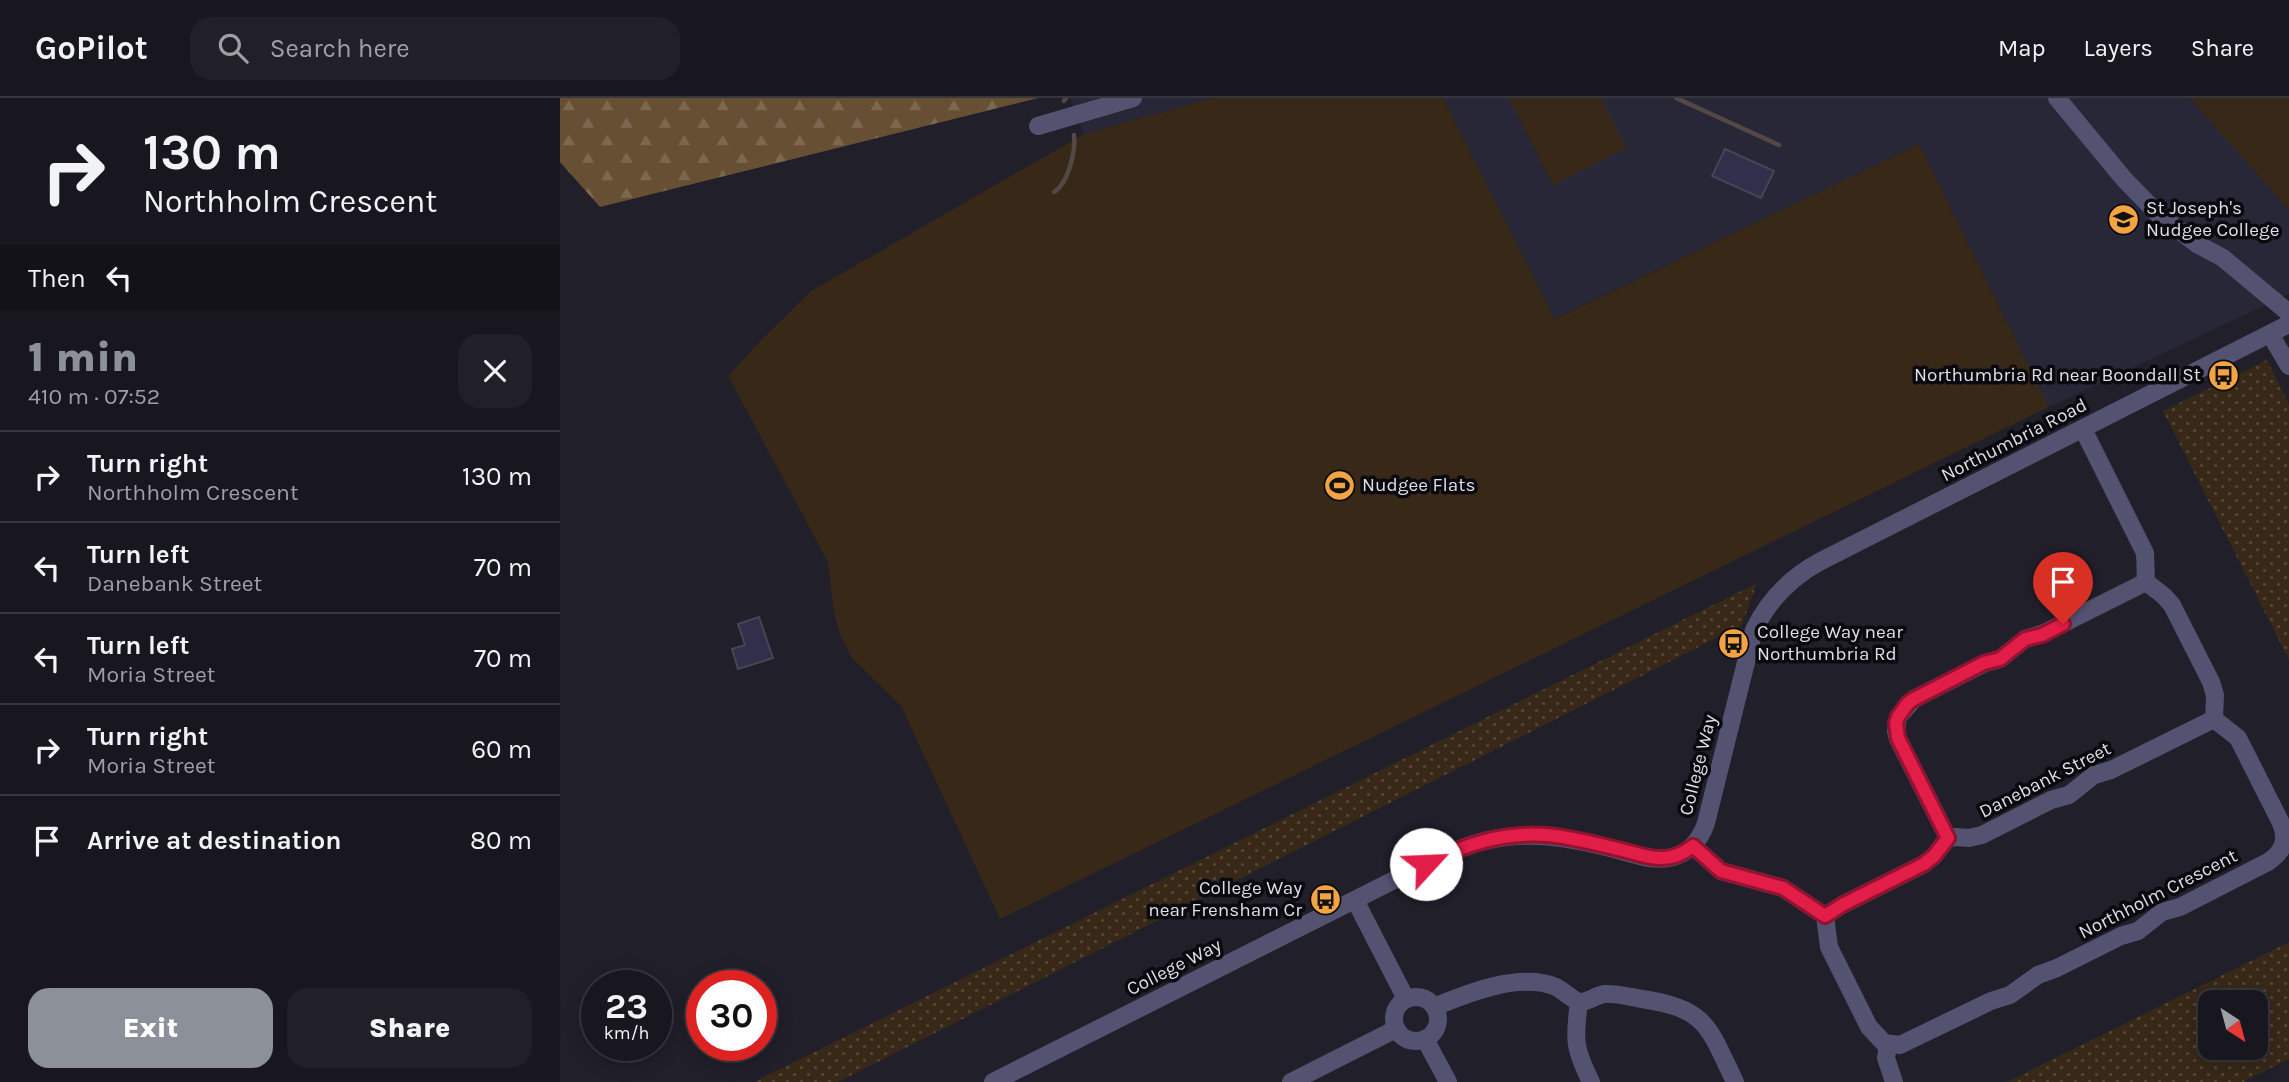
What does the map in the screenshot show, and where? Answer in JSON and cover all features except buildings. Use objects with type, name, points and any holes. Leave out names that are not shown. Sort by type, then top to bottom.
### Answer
[{"type":"street","points":[[1038,126],[1133,98]]},
{"type":"street","points":[[2057,98],[2124,179],[2159,215],[2197,244],[2234,266],[2289,313]]},
{"type":"street","name":"Northumbria Road","points":[[1767,607],[1785,586],[1806,569],[2289,324]]},
{"type":"street","points":[[2270,334],[2289,366]]},
{"type":"street","points":[[2083,429],[2145,553],[2146,582]]},
{"type":"street","points":[[2146,582],[2172,605],[2211,682],[2215,695],[2214,719]]},
{"type":"street","points":[[1825,916],[1924,864],[1948,838],[1898,738],[1896,723],[1903,709],[1914,699],[1984,663],[2000,659],[2025,639],[2042,635],[2146,582]]},
{"type":"street","name":"College Way","points":[[993,1082],[1445,854],[1475,843],[1501,837],[1533,835],[1558,837],[1654,858],[1670,858],[1685,852],[1693,846],[1704,828],[1750,642],[1767,607]]},
{"type":"street","name":"Danebank Street","points":[[1948,838],[1982,835],[2051,800],[2068,795],[2094,775],[2111,771],[2214,719]]},
{"type":"street","name":"Northholm Crescent","points":[[1888,1045],[1905,1044],[1991,1001],[2010,995],[2038,975],[2121,936],[2138,931],[2162,912],[2180,907],[2285,851],[2284,830],[2241,743],[2235,733],[2214,719]]},
{"type":"street","points":[[1693,846],[1721,871],[1783,888],[1825,916],[1829,947],[1870,1027],[1879,1039],[1888,1045],[1886,1058],[1894,1082]]},
{"type":"street","points":[[1355,900],[1406,999]]},
{"type":"street","points":[[1434,1007],[1489,987],[1519,983],[1553,986],[1579,1002]]},
{"type":"street","points":[[1579,1002],[1600,995],[1614,995],[1664,1002],[1686,1010],[1696,1016],[1710,1032],[1735,1082]]},
{"type":"street","points":[[1419,997],[1434,1007],[1438,1021],[1436,1028],[1426,1038],[1412,1041],[1396,1029],[1396,1009],[1406,999],[1419,997]]},
{"type":"street","points":[[1579,1002],[1575,1041],[1580,1060],[1591,1082]]},
{"type":"street","points":[[1299,1080],[1396,1029]]},
{"type":"street","points":[[1426,1038],[1448,1082]]},
{"type":"shaded area","points":[[1070,98],[1213,98],[1084,134]]},
{"type":"shaded area","name":"Nudgee Flats","points":[[1213,98],[1443,98],[1555,319],[1919,144],[2049,407],[1000,919],[901,706],[852,658],[840,634],[834,612],[828,562],[728,376],[811,291],[1084,134]]},
{"type":"shaded area","name":"St Joseph's Nudgee College","points":[[1443,98],[2289,98],[2289,294],[2049,407],[1919,144],[1554,319]]},
{"type":"shaded area","points":[[1509,98],[1601,98],[1626,148],[1553,185]]},
{"type":"shaded area","points":[[2190,98],[2289,98],[2289,210]]},
{"type":"shaded area","points":[[2267,360],[2289,404],[2289,660],[2163,411]]},
{"type":"shaded area","points":[[1757,583],[1742,625],[838,1082],[754,1082]]},
{"type":"shaded area","points":[[2289,942],[2289,1059],[2243,1082],[2007,1082]]},
{"type":"green space","points":[[560,98],[1038,98],[600,207],[560,162]]},
{"type":"waterway","points":[[1676,98],[1779,145]]},
{"type":"waterway","points":[[1054,192],[1063,182],[1070,166],[1074,135]]},
{"type":"place","name":"St Joseph's Nudgee College","points":[[2123,219]]},
{"type":"place","name":"Northumbria Rd near Boondall St","points":[[2224,375]]},
{"type":"place","name":"Nudgee Flats","points":[[1339,485]]},
{"type":"place","name":"College Way near Northumbria Rd","points":[[1734,643]]},
{"type":"place","name":"College Way near Frensham Cr","points":[[1325,899]]},
{"type":"route","points":[[1426,864],[1467,845],[1501,837],[1547,835],[1662,859],[1685,852],[1693,846],[1721,871],[1783,888],[1825,916],[1924,864],[1948,838],[1898,738],[1896,723],[1903,709],[1914,699],[1984,663],[1997,661],[2025,639],[2042,635],[2063,624]]}]
